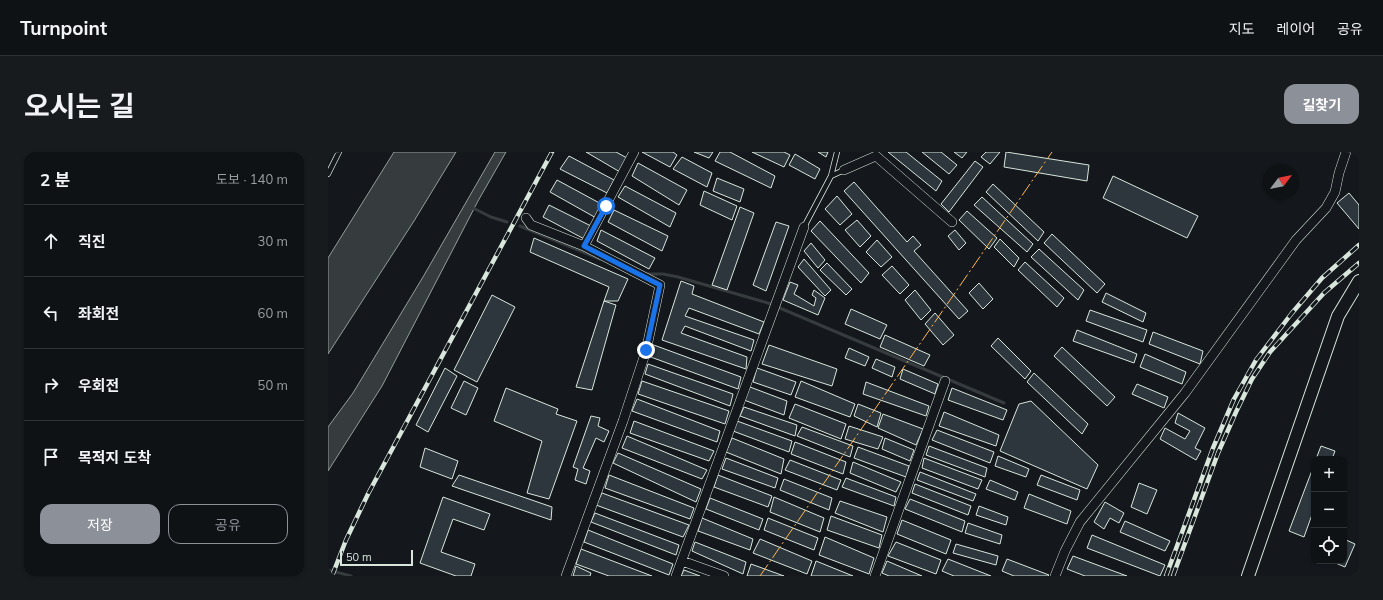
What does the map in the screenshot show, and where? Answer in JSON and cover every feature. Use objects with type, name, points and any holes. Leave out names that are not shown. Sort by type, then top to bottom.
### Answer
[{"type":"main road","points":[[1248,576],[1338,316],[1359,281]]},
{"type":"street","points":[[584,246],[634,152]]},
{"type":"street","points":[[1055,576],[1065,551],[1080,522],[1185,393],[1296,240],[1326,208],[1335,192],[1346,152]]},
{"type":"street","points":[[844,170],[876,156],[952,222]]},
{"type":"street","points":[[526,218],[531,225],[584,246],[660,285],[646,350],[628,407],[566,576]]},
{"type":"street","points":[[676,576],[804,227]]},
{"type":"street","points":[[875,576],[945,381]]},
{"type":"street","points":[[682,561],[724,576]]},
{"type":"lane","points":[[328,174],[340,152]]},
{"type":"lane","points":[[804,227],[831,176],[837,152]]},
{"type":"lane","points":[[831,176],[844,170]]},
{"type":"shaded area","points":[[394,152],[456,152],[414,221],[328,354],[328,258]]},
{"type":"shaded area","points":[[495,152],[506,152],[478,201],[382,386],[328,471],[328,427],[353,393],[423,277]]},
{"type":"building","points":[[586,152],[616,152],[627,158],[620,172]]},
{"type":"building","points":[[642,152],[673,152],[677,155],[670,167]]},
{"type":"building","points":[[694,152],[713,152],[709,158]]},
{"type":"building","points":[[720,152],[730,152],[775,176],[771,188],[715,161]]},
{"type":"building","points":[[752,152],[784,152],[790,155],[784,167]]},
{"type":"building","points":[[818,152],[828,152],[826,157]]},
{"type":"building","points":[[888,152],[906,152],[942,181],[936,191]]},
{"type":"building","points":[[922,152],[941,152],[957,165],[949,174]]},
{"type":"building","points":[[954,152],[967,152],[962,158]]},
{"type":"building","points":[[986,152],[1000,152],[990,164],[981,157]]},
{"type":"building","points":[[1006,152],[1089,165],[1087,181],[1004,167]]},
{"type":"building","points":[[795,154],[820,169],[815,179],[789,165]]},
{"type":"building","points":[[569,156],[614,180],[607,193],[560,169]]},
{"type":"building","points":[[682,157],[712,173],[707,187],[673,169]]},
{"type":"building","points":[[975,161],[983,167],[949,212],[941,204]]},
{"type":"building","points":[[638,163],[687,190],[679,205],[632,176]]},
{"type":"building","points":[[1113,176],[1198,216],[1187,238],[1103,198]]},
{"type":"building","points":[[717,178],[744,189],[740,202],[713,191]]},
{"type":"building","points":[[557,180],[605,206],[598,219],[550,192]]},
{"type":"building","points":[[854,182],[907,242],[913,236],[921,245],[914,251],[968,311],[959,319],[844,191]]},
{"type":"building","points":[[993,184],[1044,232],[1038,241],[986,192]]},
{"type":"building","points":[[625,186],[676,213],[670,227],[618,197]]},
{"type":"building","points":[[704,191],[737,206],[732,220],[700,205]]},
{"type":"building","points":[[1349,193],[1359,205],[1359,229],[1337,203]]},
{"type":"building","points":[[837,196],[852,214],[840,225],[825,209]]},
{"type":"building","points":[[982,197],[1033,244],[1027,252],[974,205]]},
{"type":"building","points":[[549,205],[595,228],[590,242],[543,217]]},
{"type":"building","points":[[740,207],[754,213],[727,290],[712,285]]},
{"type":"building","points":[[614,210],[668,236],[662,251],[608,222]]},
{"type":"building","points":[[967,211],[997,238],[989,249],[959,220]]},
{"type":"building","points":[[857,220],[871,236],[860,247],[845,230]]},
{"type":"building","points":[[820,221],[869,273],[861,283],[811,231]]},
{"type":"building","points":[[776,222],[789,226],[766,291],[753,285]]},
{"type":"building","points":[[601,230],[655,258],[649,269],[597,241]]},
{"type":"building","points":[[955,230],[966,243],[959,250],[948,236]]},
{"type":"building","points":[[1052,234],[1105,284],[1097,293],[1044,243]]},
{"type":"building","points":[[534,238],[628,279],[618,301],[604,301],[609,287],[530,252]]},
{"type":"building","points":[[1000,239],[1019,258],[1014,267],[994,247]]},
{"type":"building","points":[[877,240],[892,257],[881,267],[866,252]]},
{"type":"building","points":[[811,243],[825,260],[818,268],[804,251]]},
{"type":"building","points":[[1039,249],[1084,290],[1078,300],[1031,257]]},
{"type":"building","points":[[804,259],[831,290],[825,296],[798,267]]},
{"type":"building","points":[[1025,262],[1064,298],[1057,307],[1018,270]]},
{"type":"building","points":[[827,263],[852,289],[846,295],[820,270]]},
{"type":"building","points":[[892,266],[909,285],[900,294],[882,275]]},
{"type":"building","points":[[681,281],[694,286],[692,294],[764,322],[759,334],[689,308],[685,316],[754,340],[751,351],[685,326],[681,333],[747,357],[746,369],[662,340]]},
{"type":"building","points":[[790,282],[798,285],[794,294],[814,306],[816,298],[812,295],[814,290],[825,298],[818,315],[783,300]]},
{"type":"building","points":[[979,283],[993,299],[983,309],[969,293]]},
{"type":"building","points":[[915,290],[931,310],[921,320],[905,300]]},
{"type":"building","points":[[1106,293],[1146,313],[1143,322],[1102,302]]},
{"type":"building","points":[[492,295],[515,307],[477,382],[454,370]]},
{"type":"building","points":[[604,301],[616,305],[592,390],[576,387]]},
{"type":"building","points":[[851,309],[887,325],[880,339],[845,324]]},
{"type":"building","points":[[1090,310],[1147,330],[1143,342],[1086,321]]},
{"type":"building","points":[[935,313],[954,335],[943,345],[925,324]]},
{"type":"building","points":[[1077,330],[1137,354],[1134,363],[1073,341]]},
{"type":"building","points":[[1153,332],[1203,351],[1200,364],[1149,344]]},
{"type":"building","points":[[885,335],[930,355],[924,366],[880,347]]},
{"type":"building","points":[[998,338],[1031,371],[1025,379],[991,346]]},
{"type":"building","points":[[651,344],[741,377],[738,389],[648,356]]},
{"type":"building","points":[[769,345],[837,369],[832,386],[762,364]]},
{"type":"building","points":[[1062,347],[1115,397],[1107,406],[1054,356]]},
{"type":"building","points":[[849,348],[869,357],[865,366],[845,358]]},
{"type":"building","points":[[1145,354],[1186,372],[1182,384],[1140,367]]},
{"type":"building","points":[[876,359],[895,367],[892,377],[872,368]]},
{"type":"building","points":[[648,364],[733,394],[730,406],[645,374]]},
{"type":"building","points":[[445,368],[457,376],[428,432],[416,425]]},
{"type":"building","points":[[757,368],[796,382],[791,395],[753,382]]},
{"type":"building","points":[[903,369],[938,384],[935,394],[900,379]]},
{"type":"building","points":[[1034,373],[1088,424],[1082,434],[1027,382]]},
{"type":"building","points":[[464,381],[478,388],[466,415],[451,408]]},
{"type":"building","points":[[642,381],[729,411],[725,424],[638,394]]},
{"type":"building","points":[[801,381],[855,404],[850,417],[795,397]]},
{"type":"building","points":[[866,382],[929,406],[926,416],[863,394]]},
{"type":"building","points":[[1137,384],[1168,397],[1164,408],[1132,394]]},
{"type":"building","points":[[750,387],[787,401],[784,415],[744,400]]},
{"type":"building","points":[[506,388],[558,409],[556,414],[577,421],[549,499],[527,493],[542,441],[494,421]]},
{"type":"building","points":[[952,388],[1007,410],[1003,420],[948,400]]},
{"type":"building","points":[[637,399],[720,431],[717,442],[632,411]]},
{"type":"building","points":[[1031,401],[1098,465],[1087,489],[1000,451],[1019,404]]},
{"type":"building","points":[[795,404],[846,424],[841,439],[789,418]]},
{"type":"building","points":[[858,404],[881,413],[877,427],[854,416]]},
{"type":"building","points":[[744,407],[797,425],[795,436],[740,416]]},
{"type":"building","points":[[944,412],[999,435],[996,446],[939,426]]},
{"type":"building","points":[[1178,413],[1205,428],[1195,448],[1201,451],[1196,460],[1160,439],[1165,428],[1185,439],[1190,431],[1175,423]]},
{"type":"building","points":[[883,414],[923,429],[916,445],[878,428]]},
{"type":"building","points":[[591,416],[600,418],[598,426],[609,431],[604,442],[596,438],[583,468],[590,471],[586,484],[575,480],[578,469],[573,467]]},
{"type":"building","points":[[634,421],[714,451],[709,461],[630,433]]},
{"type":"building","points":[[737,421],[792,441],[789,452],[733,431]]},
{"type":"building","points":[[849,426],[883,437],[878,449],[845,439]]},
{"type":"building","points":[[802,427],[853,446],[850,457],[797,436]]},
{"type":"building","points":[[937,430],[994,452],[990,463],[932,440]]},
{"type":"building","points":[[627,436],[707,470],[702,479],[622,448]]},
{"type":"building","points":[[732,438],[784,459],[781,474],[726,452]]},
{"type":"building","points":[[885,438],[914,450],[910,461],[882,449]]},
{"type":"building","points":[[795,442],[846,462],[843,474],[791,454]]},
{"type":"building","points":[[929,446],[987,468],[985,477],[926,455]]},
{"type":"building","points":[[1321,446],[1335,451],[1333,456],[1317,456]]},
{"type":"building","points":[[858,447],[909,466],[906,477],[854,458]]},
{"type":"building","points":[[425,448],[458,461],[452,479],[420,467]]},
{"type":"building","points":[[618,453],[701,489],[696,502],[613,463]]},
{"type":"building","points":[[998,456],[1029,469],[1026,477],[995,466]]},
{"type":"building","points":[[726,458],[778,478],[775,488],[722,469]]},
{"type":"building","points":[[924,458],[982,480],[978,489],[922,468]]},
{"type":"building","points":[[790,460],[841,480],[837,490],[785,470]]},
{"type":"building","points":[[853,462],[901,482],[896,492],[850,473]]},
{"type":"building","points":[[920,472],[976,494],[973,501],[917,480]]},
{"type":"building","points":[[1311,473],[1311,517],[1304,537],[1289,531]]},
{"type":"building","points":[[459,475],[552,507],[551,520],[452,486]]},
{"type":"building","points":[[609,475],[694,508],[690,519],[605,488]]},
{"type":"building","points":[[718,475],[772,496],[768,507],[714,487]]},
{"type":"building","points":[[1041,475],[1080,490],[1077,500],[1037,485]]},
{"type":"building","points":[[846,478],[896,497],[894,506],[842,487]]},
{"type":"building","points":[[784,479],[832,498],[829,510],[780,490]]},
{"type":"building","points":[[990,480],[1018,492],[1015,500],[986,489]]},
{"type":"building","points":[[1139,483],[1157,490],[1147,514],[1131,507]]},
{"type":"building","points":[[915,484],[971,506],[968,515],[912,493]]},
{"type":"building","points":[[602,493],[689,525],[683,537],[596,505]]},
{"type":"building","points":[[1029,494],[1071,511],[1067,524],[1024,508]]},
{"type":"building","points":[[443,497],[490,514],[484,530],[453,519],[441,552],[475,564],[471,576],[456,576],[420,563]]},
{"type":"building","points":[[774,497],[824,518],[820,532],[770,512]]},
{"type":"building","points":[[710,498],[763,519],[759,530],[706,509]]},
{"type":"building","points":[[910,499],[965,521],[962,532],[905,509]]},
{"type":"building","points":[[840,501],[887,517],[883,532],[835,513]]},
{"type":"building","points":[[1105,502],[1124,513],[1119,523],[1110,518],[1104,529],[1094,522]]},
{"type":"building","points":[[979,506],[1008,517],[1006,525],[976,515]]},
{"type":"building","points":[[595,513],[679,545],[676,555],[591,522]]},
{"type":"building","points":[[831,516],[882,535],[879,548],[827,530]]},
{"type":"building","points":[[702,518],[753,539],[750,550],[698,531]]},
{"type":"building","points":[[768,518],[818,538],[814,550],[764,530]]},
{"type":"building","points":[[902,520],[951,540],[946,554],[897,534]]},
{"type":"building","points":[[1125,521],[1170,541],[1165,551],[1120,532]]},
{"type":"building","points":[[968,523],[1002,535],[1000,544],[965,533]]},
{"type":"building","points":[[588,530],[673,564],[669,575],[584,542]]},
{"type":"building","points":[[1092,535],[1165,565],[1160,576],[1087,548]]},
{"type":"building","points":[[825,537],[874,558],[869,574],[819,555]]},
{"type":"building","points":[[760,539],[812,561],[807,574],[753,553]]},
{"type":"building","points":[[1347,540],[1355,544],[1347,562]]},
{"type":"building","points":[[695,542],[746,562],[743,574],[692,551]]},
{"type":"building","points":[[896,542],[941,560],[936,574],[888,556]]},
{"type":"building","points":[[956,544],[998,556],[996,565],[953,553]]},
{"type":"building","points":[[581,549],[652,576],[609,576],[576,564]]},
{"type":"building","points":[[1073,556],[1127,576],[1085,576],[1067,569]]},
{"type":"building","points":[[948,559],[991,576],[954,576],[942,571]]},
{"type":"building","points":[[1007,559],[1049,575],[1014,576],[1002,571]]},
{"type":"building","points":[[816,561],[853,576],[811,576]]},
{"type":"building","points":[[887,561],[922,576],[889,576],[882,573]]},
{"type":"building","points":[[751,564],[784,576],[747,576]]},
{"type":"building","points":[[1338,564],[1346,564],[1345,567]]},
{"type":"building","points":[[576,566],[591,573],[590,576],[573,576]]},
{"type":"building","points":[[684,570],[700,576],[681,576]]},
{"type":"waterway","points":[[471,207],[491,217],[507,222]]},
{"type":"waterway","points":[[520,226],[600,259]]},
{"type":"waterway","points":[[646,274],[663,274],[678,277],[768,303],[1004,403]]},
{"type":"waterway","points":[[328,570],[351,576]]},
{"type":"railway","points":[[332,576],[346,540],[368,494],[552,152]]},
{"type":"railway","points":[[1166,576],[1213,448],[1234,399],[1256,360],[1292,313],[1322,278],[1359,245]]},
{"type":"railway","points":[[1173,576],[1218,453],[1252,379],[1270,352],[1324,293],[1359,263]]},
{"type":"power","points":[[760,576],[1052,152]]},
{"type":"route","points":[[606,206],[584,246],[660,285],[646,350]]}]
